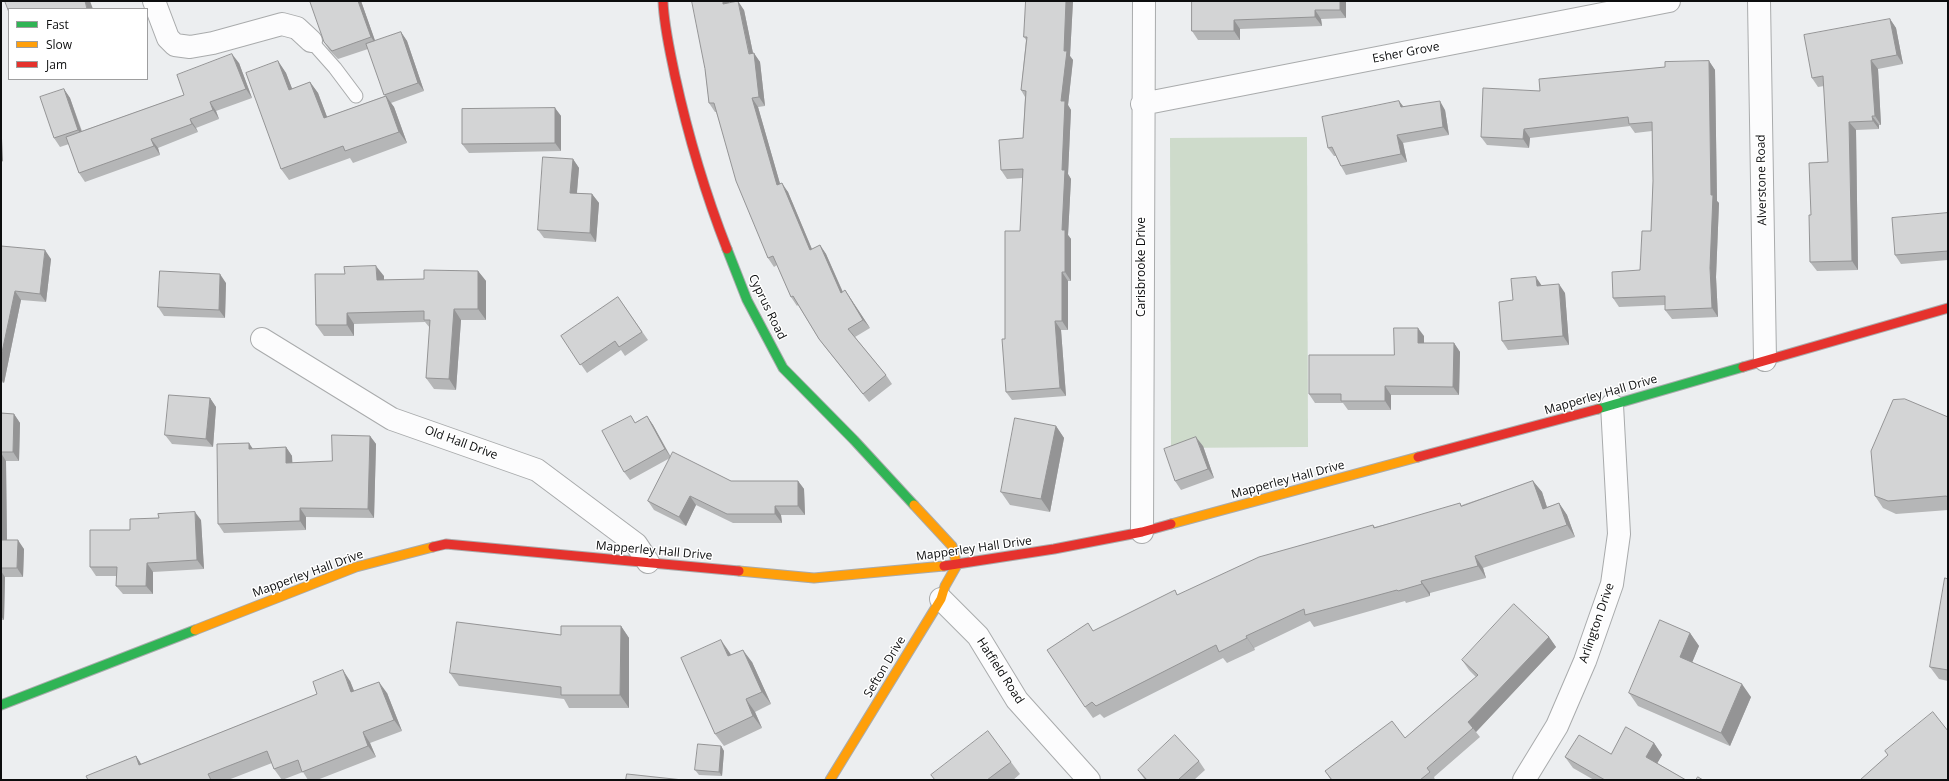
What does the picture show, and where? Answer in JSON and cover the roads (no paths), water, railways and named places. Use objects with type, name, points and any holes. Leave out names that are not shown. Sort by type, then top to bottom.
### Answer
[{"type":"street","points":[[154,1],[168,38],[175,45],[190,46],[214,43],[282,24],[297,28],[311,41]]},
{"type":"street","name":"Cyprus Road","points":[[663,1],[664,24],[684,118],[711,208],[747,300],[783,368],[854,440],[952,546],[957,565]]},
{"type":"street","name":"Carisbrooke Drive","points":[[1142,532],[1142,104],[1144,1]]},
{"type":"street","name":"Esher Grove","points":[[1142,104],[1669,1]]},
{"type":"street","name":"Alverstone Road","points":[[1759,1],[1765,360]]},
{"type":"street","name":"Mapperley Hall Drive","points":[[1,705],[356,567],[446,544],[814,578],[957,565],[1054,550],[1142,532],[1612,405],[1948,308]]},
{"type":"street","name":"Old Hall Drive","points":[[262,339],[392,419],[537,470],[636,544],[648,562]]},
{"type":"street","name":"Arlington Drive","points":[[1524,780],[1557,726],[1585,661],[1612,584],[1619,534],[1612,405]]},
{"type":"street","name":"Sefton Drive","points":[[830,780],[941,599],[945,586],[957,565]]},
{"type":"street","name":"Hatfield Road","points":[[941,599],[978,636],[1017,700],[1089,780]]},
{"type":"lane","points":[[311,41],[335,68],[356,96]]}]
